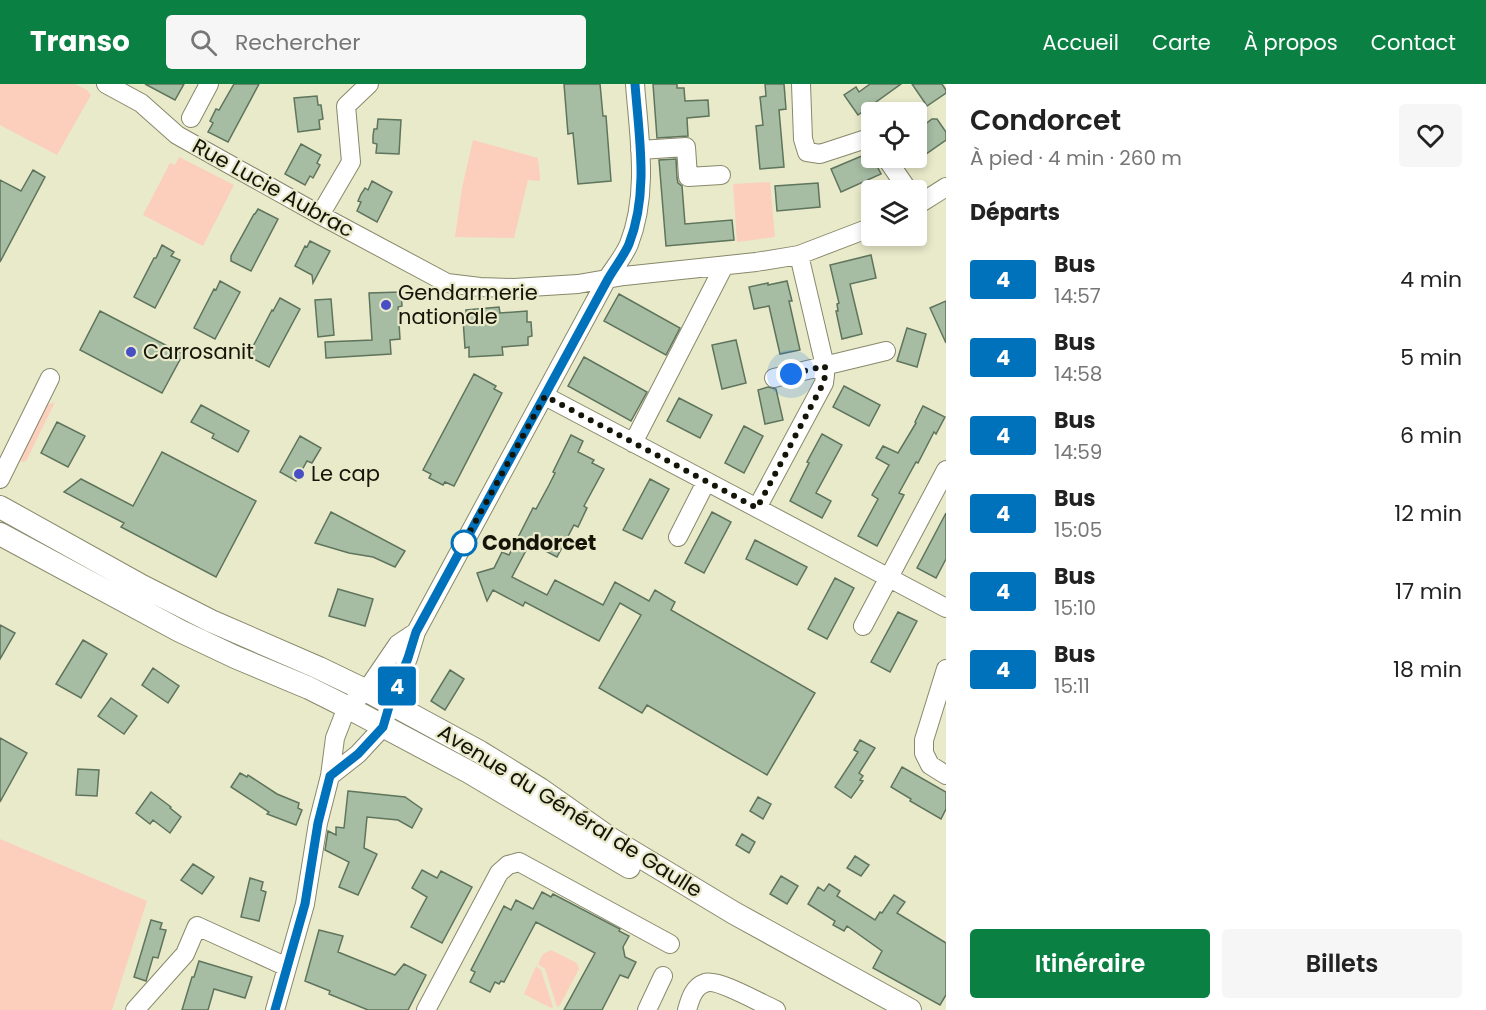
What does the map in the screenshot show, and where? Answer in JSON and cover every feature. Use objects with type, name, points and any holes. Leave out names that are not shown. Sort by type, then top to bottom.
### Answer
[{"type":"main road","name":"Avenue du Général de Gaulle","points":[[0,507],[142,586],[211,621],[320,668],[480,752],[540,789],[611,839],[734,913],[910,1010]]},
{"type":"main road","name":"Avenue du Général de Gaulle","points":[[0,534],[180,631],[347,706],[469,772],[579,839],[822,979],[882,1010]]},
{"type":"street","name":"Rue Lucie Aubrac","points":[[106,84],[141,103],[177,135],[447,283],[514,288],[578,284],[608,279]]},
{"type":"street","points":[[191,118],[209,84]]},
{"type":"street","points":[[320,215],[351,162],[346,106],[369,84]]},
{"type":"street","points":[[330,776],[358,754],[383,727],[416,632],[628,246],[638,216],[642,189],[634,84]]},
{"type":"street","points":[[801,84],[803,139],[807,152],[820,154],[861,141]]},
{"type":"street","points":[[640,150],[686,147],[688,177],[721,175]]},
{"type":"street","points":[[927,196],[946,187]]},
{"type":"street","points":[[608,279],[799,255],[861,231]]},
{"type":"street","points":[[757,508],[824,382],[825,366],[799,255]]},
{"type":"street","points":[[633,442],[724,266]]},
{"type":"street","points":[[774,378],[886,351]]},
{"type":"street","points":[[0,479],[50,378]]},
{"type":"street","points":[[545,396],[946,608]]},
{"type":"street","points":[[863,626],[946,470]]},
{"type":"street","points":[[678,537],[706,482]]},
{"type":"street","points":[[275,1010],[305,904],[318,823],[330,776],[335,738],[347,706],[366,691],[399,644],[416,632]]},
{"type":"street","points":[[946,669],[924,740],[924,753],[930,765],[946,775]]},
{"type":"street","points":[[426,1010],[499,873],[508,864],[519,862],[670,944]]},
{"type":"street","points":[[135,1010],[185,954],[196,926],[287,967]]},
{"type":"street","points":[[647,1010],[663,976]]},
{"type":"street","points":[[687,1010],[691,996],[706,982],[718,983],[776,1010]]},
{"type":"shaded area","points":[[0,84],[75,84],[87,90],[91,95],[57,155],[0,125]]},
{"type":"shaded area","points":[[473,140],[538,158],[540,181],[528,180],[514,238],[455,237],[462,188]]},
{"type":"shaded area","points":[[179,157],[234,185],[203,246],[143,215],[170,163],[175,165]]},
{"type":"shaded area","points":[[770,182],[775,237],[737,242],[733,184]]},
{"type":"shaded area","points":[[55,402],[26,461],[22,462],[20,459],[45,406]]},
{"type":"shaded area","points":[[0,839],[147,901],[112,1010],[0,1010]]},
{"type":"shaded area","points":[[551,950],[577,963],[579,969],[557,1007],[545,969],[538,964],[543,954]]},
{"type":"shaded area","points":[[536,966],[541,970],[553,1007],[551,1008],[524,994]]},
{"type":"building","points":[[145,84],[184,84],[175,100]]},
{"type":"building","points":[[234,84],[259,84],[228,142],[208,132],[216,109],[219,110]]},
{"type":"building","points":[[564,84],[600,84],[603,116],[606,116],[611,181],[578,184],[573,133],[568,134]]},
{"type":"building","points":[[653,84],[677,84],[677,88],[684,88],[685,101],[708,100],[709,116],[687,118],[688,136],[657,138]]},
{"type":"building","points":[[765,84],[784,84],[786,109],[779,110],[784,167],[760,169],[756,126],[763,125],[760,97],[766,96]]},
{"type":"building","points":[[870,84],[901,84],[876,102],[861,102],[861,113],[858,115],[844,95],[856,87],[859,92]]},
{"type":"building","points":[[912,84],[942,84],[946,93],[927,106],[927,102],[924,102]]},
{"type":"building","points":[[317,96],[323,119],[319,120],[320,129],[298,132],[294,98]]},
{"type":"building","points":[[378,119],[401,120],[399,154],[376,153],[377,144],[373,143],[373,136],[374,129],[377,129]]},
{"type":"building","points":[[937,119],[946,132],[946,140],[927,153],[927,123]]},
{"type":"building","points":[[301,144],[321,155],[317,163],[320,165],[313,178],[310,176],[305,185],[285,174]]},
{"type":"building","points":[[861,156],[861,168],[878,168],[881,174],[868,180],[861,180],[861,183],[841,192],[831,169]]},
{"type":"building","points":[[676,159],[678,183],[682,186],[685,224],[732,220],[734,240],[666,246],[659,160]]},
{"type":"building","points":[[33,170],[45,177],[0,262],[0,180],[21,191]]},
{"type":"building","points":[[372,181],[392,192],[377,222],[357,211],[361,202],[358,201],[361,194],[365,188],[368,190]]},
{"type":"building","points":[[818,183],[820,207],[777,211],[775,186]]},
{"type":"building","points":[[258,209],[278,219],[251,271],[231,261],[231,256]]},
{"type":"building","points":[[310,241],[330,251],[313,283],[312,275],[295,266]]},
{"type":"building","points":[[162,245],[174,252],[171,256],[180,260],[155,308],[134,297]]},
{"type":"building","points":[[871,255],[876,278],[850,284],[862,334],[842,339],[836,311],[838,311],[837,304],[839,303],[830,265]]},
{"type":"building","points":[[220,281],[240,292],[215,339],[194,328]]},
{"type":"building","points":[[787,281],[800,350],[780,354],[769,306],[754,309],[749,287]]},
{"type":"building","points":[[401,292],[402,306],[398,307],[400,339],[390,340],[391,354],[326,358],[325,342],[372,340],[369,293]]},
{"type":"building","points":[[619,294],[680,328],[666,355],[604,321]]},
{"type":"building","points":[[280,298],[300,309],[269,367],[248,356]]},
{"type":"building","points":[[331,299],[334,335],[318,337],[315,300]]},
{"type":"building","points":[[946,301],[946,343],[930,308]]},
{"type":"building","points":[[499,307],[500,313],[527,311],[527,322],[531,322],[532,336],[528,337],[528,345],[502,347],[503,355],[469,357],[469,347],[465,348],[463,319],[466,319],[466,310]]},
{"type":"building","name":"Carrosanit","points":[[100,311],[183,354],[162,393],[80,350]]},
{"type":"building","points":[[907,328],[926,334],[917,367],[897,361]]},
{"type":"building","points":[[736,340],[746,383],[722,389],[712,345]]},
{"type":"building","points":[[584,357],[647,392],[631,421],[568,386]]},
{"type":"building","points":[[474,374],[496,386],[494,389],[502,393],[454,486],[445,482],[443,485],[429,478],[431,474],[423,470]]},
{"type":"building","points":[[844,386],[880,405],[869,426],[833,407]]},
{"type":"building","points":[[768,387],[776,389],[783,420],[765,424],[758,390]]},
{"type":"building","points":[[679,398],[712,415],[700,438],[667,421]]},
{"type":"building","points":[[201,405],[249,431],[238,452],[212,438],[214,434],[191,422]]},
{"type":"building","points":[[923,406],[945,417],[899,493],[904,495],[877,546],[858,536],[878,499],[872,495],[889,465],[876,458],[883,446],[898,453],[916,423]]},
{"type":"building","points":[[57,422],[85,436],[68,467],[41,453]]},
{"type":"building","points":[[744,426],[763,436],[744,473],[725,463]]},
{"type":"building","points":[[822,434],[842,445],[816,493],[831,501],[822,518],[790,501]]},
{"type":"building","points":[[571,435],[583,441],[578,452],[594,460],[592,463],[604,469],[584,506],[587,508],[578,527],[574,525],[557,557],[530,543],[512,577],[547,595],[555,580],[603,605],[615,582],[649,601],[655,590],[675,602],[671,610],[815,693],[767,775],[647,705],[642,713],[599,688],[641,615],[620,603],[599,641],[525,602],[523,606],[493,590],[487,601],[477,573],[494,568],[502,552],[509,555],[533,508],[536,509],[549,485]]},
{"type":"building","points":[[300,436],[321,448],[312,463],[307,461],[296,481],[280,472]]},
{"type":"building","points":[[162,452],[256,501],[216,577],[121,527],[124,523],[64,492],[81,479],[133,506]]},
{"type":"building","points":[[650,479],[669,489],[642,539],[623,530]]},
{"type":"building","points":[[331,512],[405,551],[395,567],[373,557],[315,543]]},
{"type":"building","points":[[712,512],[731,522],[704,573],[685,563]]},
{"type":"building","points":[[946,513],[946,559],[936,578],[917,568]]},
{"type":"building","points":[[755,540],[807,567],[797,585],[746,559]]},
{"type":"building","points":[[835,578],[854,588],[827,639],[808,629]]},
{"type":"building","points":[[338,589],[373,599],[365,626],[329,616]]},
{"type":"building","points":[[898,612],[917,621],[890,672],[871,662]]},
{"type":"building","points":[[0,625],[15,633],[0,659]]},
{"type":"building","points":[[83,640],[107,654],[81,698],[56,684]]},
{"type":"building","points":[[153,668],[179,686],[168,703],[142,685]]},
{"type":"building","points":[[450,670],[464,679],[445,710],[431,701]]},
{"type":"building","points":[[111,698],[137,716],[124,734],[98,716]]},
{"type":"building","points":[[0,738],[27,753],[0,802]]},
{"type":"building","points":[[860,740],[875,748],[859,773],[863,776],[860,780],[863,781],[851,798],[835,787],[858,752],[854,750]]},
{"type":"building","points":[[902,767],[946,792],[946,809],[941,819],[891,787]]},
{"type":"building","points":[[78,769],[99,770],[97,796],[76,795]]},
{"type":"building","points":[[240,773],[247,777],[248,775],[277,794],[299,803],[298,808],[302,810],[296,825],[267,814],[269,812],[231,787]]},
{"type":"building","points":[[348,791],[405,797],[422,809],[412,828],[398,820],[367,817],[364,848],[377,854],[358,895],[339,887],[349,862],[325,850],[328,831],[336,835],[336,827],[344,828]]},
{"type":"building","points":[[151,792],[181,817],[170,833],[153,820],[150,824],[136,813]]},
{"type":"building","points":[[758,797],[771,804],[763,819],[750,811]]},
{"type":"building","points":[[742,834],[755,842],[749,853],[736,845]]},
{"type":"building","points":[[855,856],[869,865],[861,876],[847,868]]},
{"type":"building","points":[[193,864],[214,877],[202,894],[181,880]]},
{"type":"building","points":[[422,870],[437,878],[441,871],[472,887],[442,943],[411,927],[427,897],[412,888]]},
{"type":"building","points":[[781,876],[798,886],[787,904],[770,894]]},
{"type":"building","points":[[250,878],[263,882],[261,890],[266,892],[259,921],[241,917]]},
{"type":"building","points":[[829,884],[840,891],[837,896],[875,920],[894,895],[905,902],[897,913],[946,943],[946,995],[940,1005],[873,968],[882,951],[847,926],[844,931],[833,925],[835,921],[808,904],[818,887],[824,891]]},
{"type":"building","points":[[542,892],[551,897],[553,894],[629,936],[623,947],[625,957],[636,962],[628,978],[620,975],[602,1010],[564,1010],[595,953],[536,922],[504,982],[501,981],[499,984],[495,982],[490,992],[470,982],[475,972],[471,970],[504,906],[511,910],[516,900],[533,909]]},
{"type":"building","points":[[151,920],[162,923],[160,929],[166,930],[158,958],[153,957],[146,981],[134,977]]},
{"type":"building","points":[[319,930],[343,936],[338,952],[395,975],[404,964],[426,975],[408,1010],[368,1010],[305,981]]},
{"type":"building","points":[[199,961],[252,977],[245,998],[214,989],[208,1010],[182,1010]]},
{"type":"bus line","name":"4","points":[[275,1010],[305,904],[318,823],[330,776],[358,754],[383,727],[416,632],[628,246],[638,216],[642,189],[635,84]]},
{"type":"place","name":"Gendarmerie nationale","points":[[386,305]]},
{"type":"place","name":"Carrosanit","points":[[131,352]]},
{"type":"place","name":"Le cap","points":[[299,474]]},
{"type":"place","name":"Condorcet","points":[[464,543]]},
{"type":"route","points":[[464,543],[462,546],[545,396],[757,508],[824,382],[825,366],[791,374]]}]
